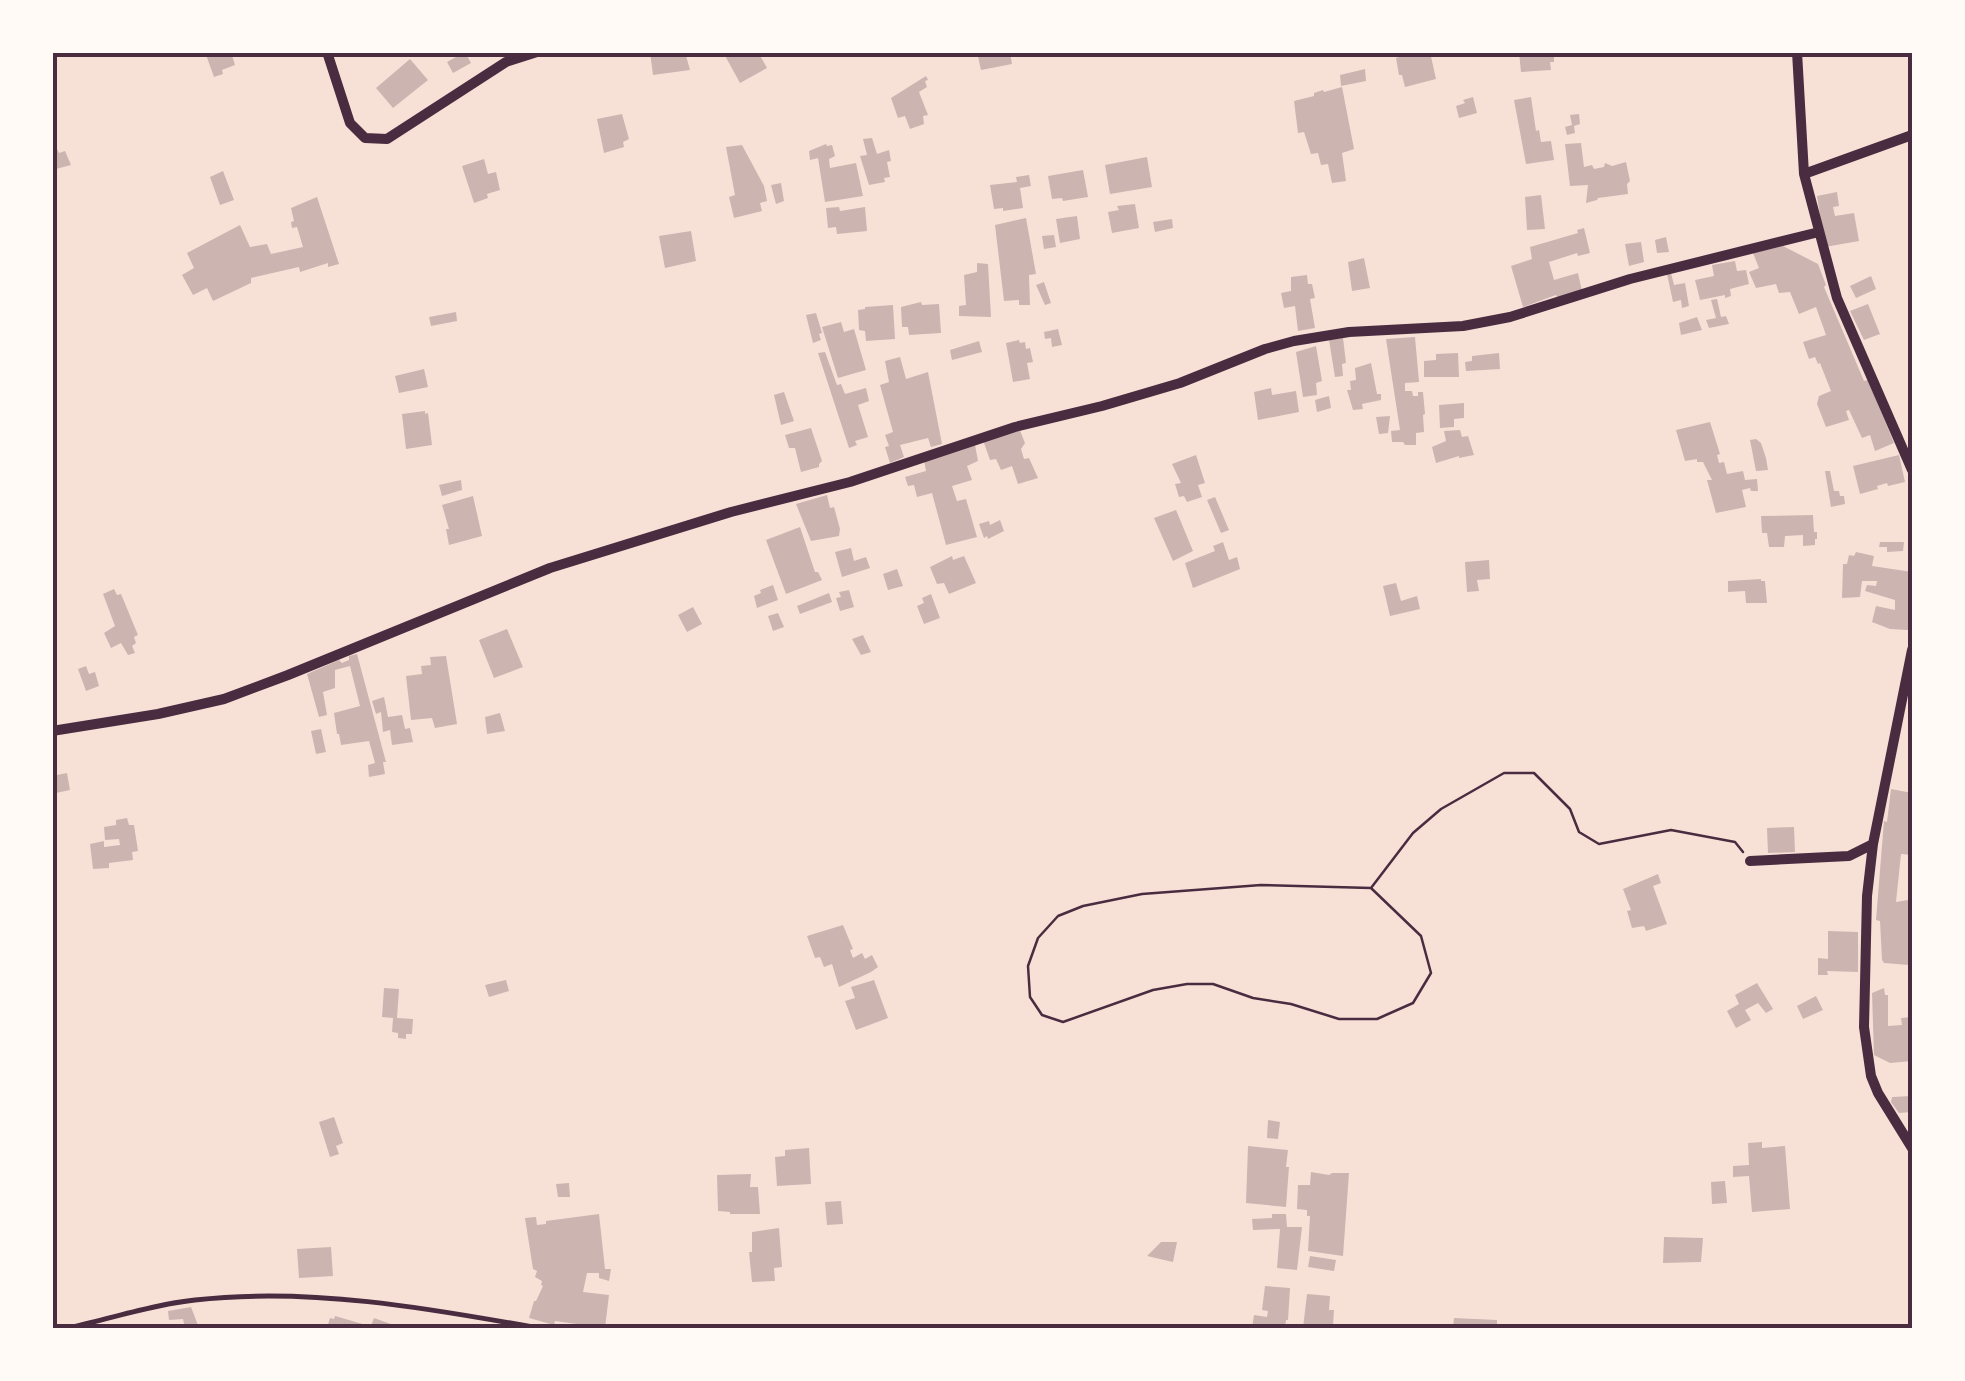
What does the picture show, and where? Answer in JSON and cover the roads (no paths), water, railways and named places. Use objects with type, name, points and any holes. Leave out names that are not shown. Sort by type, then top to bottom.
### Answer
[{"type":"street","points":[[327,52],[350,123],[364,138],[386,139],[506,62],[538,52]]},
{"type":"street","points":[[1797,52],[1804,174],[1836,298],[1912,470]]},
{"type":"street","points":[[1804,174],[1912,135]]},
{"type":"street","points":[[52,731],[224,699],[550,568],[731,512],[850,482],[1015,426],[1180,383],[1294,341],[1349,332],[1463,326],[1510,317],[1630,279],[1819,232]]},
{"type":"street","points":[[1912,650],[1873,844],[1867,896],[1864,1028],[1871,1076],[1912,1148]]},
{"type":"street","points":[[1750,861],[1849,856],[1873,844]]},
{"type":"lane","points":[[68,1328],[192,1300],[240,1297],[428,1308],[538,1328]]}]
